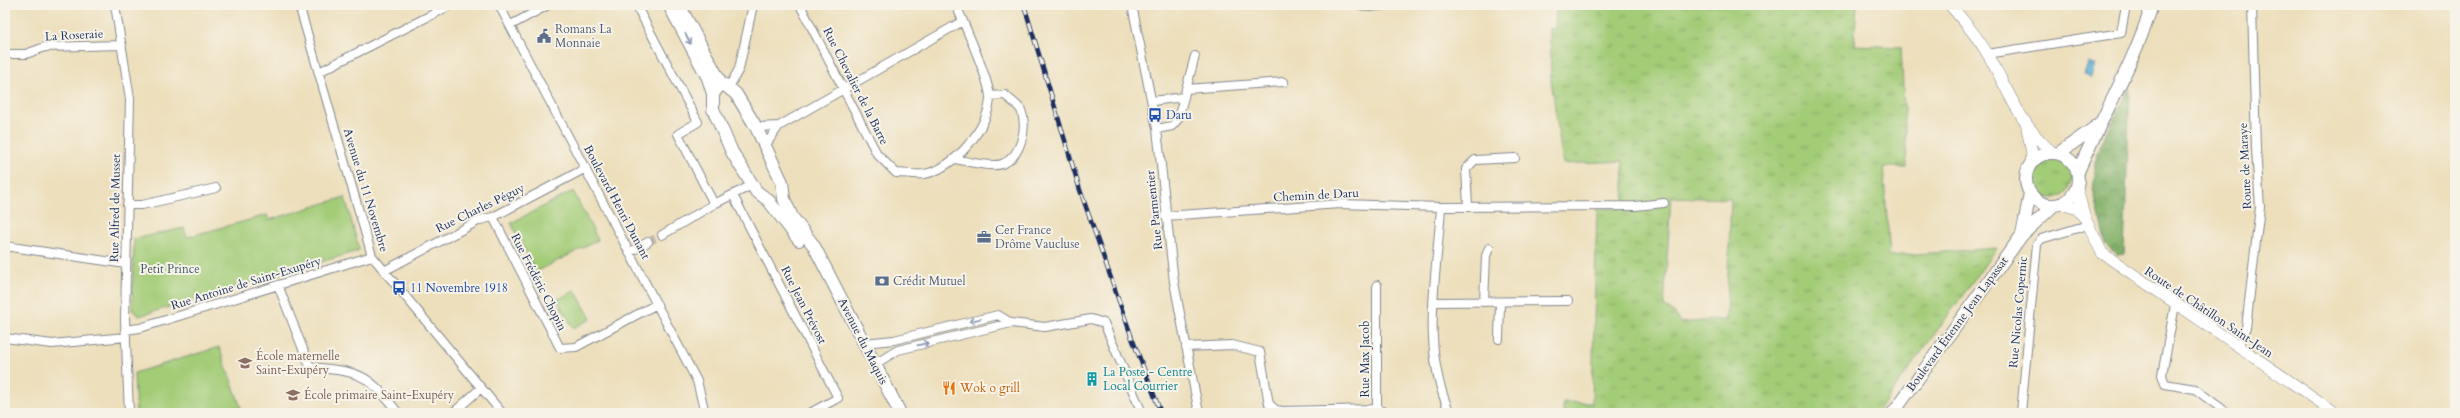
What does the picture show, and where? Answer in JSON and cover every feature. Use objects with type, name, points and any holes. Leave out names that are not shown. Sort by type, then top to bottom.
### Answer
[{"type":"main road","name":"Avenue du Maquis","points":[[669,5],[708,78],[736,94],[756,128],[782,182],[782,191],[792,217],[814,246],[900,413]]},
{"type":"main road","name":"Avenue du Maquis","points":[[679,5],[725,87]]},
{"type":"main road","points":[[2098,125],[2055,153],[2036,158],[2031,164],[2026,177],[2030,193],[2036,200],[2058,205],[2068,200],[2077,188],[2078,172],[2098,125],[2136,53],[2152,5]]},
{"type":"main road","name":"Avenue du Maquis","points":[[725,87],[713,109],[718,123],[752,185],[760,195],[768,200],[810,255],[825,269]]},
{"type":"main road","points":[[2055,153],[2071,160],[2078,172]]},
{"type":"main road","points":[[768,200],[775,198],[782,191]]},
{"type":"main road","name":"Boulevard Étienne Jean Lapassat","points":[[2022,235],[2030,193]]},
{"type":"main road","name":"Boulevard Étienne Jean Lapassat","points":[[1893,413],[2022,235],[2058,205]]},
{"type":"street","name":"Rue Alfred de Musset","points":[[115,5],[130,99],[126,264],[126,333],[129,413]]},
{"type":"street","name":"Avenue du 11 Novembre","points":[[299,5],[372,256],[502,413]]},
{"type":"street","points":[[319,72],[341,62],[437,8],[451,5]]},
{"type":"street","name":"Boulevard Henri Dunant","points":[[499,5],[511,25],[697,381],[705,413]]},
{"type":"street","points":[[511,25],[548,5]]},
{"type":"street","points":[[636,5],[698,122],[678,134],[714,204]]},
{"type":"street","points":[[725,87],[739,69],[753,5]]},
{"type":"street","name":"Rue Chevalier de la Barre","points":[[800,5],[877,154],[896,173],[924,174],[947,166],[976,134],[989,109],[990,96]]},
{"type":"street","points":[[955,158],[977,163],[1001,164],[1018,151],[1024,133],[1020,110],[1005,95],[990,96],[963,20],[956,5]]},
{"type":"street","name":"Rue Parmentier","points":[[1132,5],[1157,129],[1165,216],[1186,347],[1199,413]]},
{"type":"street","points":[[1360,5],[1370,7],[1386,5]]},
{"type":"street","points":[[1950,5],[1974,33],[2027,128],[2032,153],[2031,164]]},
{"type":"street","points":[[1987,54],[2121,34],[2126,5]]},
{"type":"street","name":"Route de Maraye","points":[[2238,347],[2246,328],[2260,207],[2256,149],[2252,5]]},
{"type":"street","points":[[756,128],[779,126],[963,20]]},
{"type":"street","name":"La Roseraie","points":[[5,54],[26,54],[44,47],[122,45]]},
{"type":"street","points":[[1157,129],[1172,126],[1178,119],[1195,56]]},
{"type":"street","points":[[1152,101],[1185,93],[1284,82]]},
{"type":"street","points":[[765,146],[779,126]]},
{"type":"street","points":[[2027,128],[2055,153]]},
{"type":"street","points":[[1468,206],[1466,168],[1475,160],[1515,158]]},
{"type":"street","name":"Rue Charles Péguy","points":[[384,271],[480,220],[493,217],[586,168]]},
{"type":"street","points":[[662,235],[714,204],[752,185]]},
{"type":"street","points":[[127,205],[142,205],[216,188]]},
{"type":"street","name":"Route de Châtillon Saint-Jean","points":[[2077,188],[2086,221]]},
{"type":"street","name":"Rue Jean Prévost","points":[[733,194],[838,398],[810,413]]},
{"type":"street","name":"Chemin de Daru","points":[[1165,216],[1340,204],[1441,207],[1635,206],[1664,203]]},
{"type":"street","name":"Route de Châtillon Saint-Jean","points":[[2058,205],[2077,209],[2086,221],[2102,253],[2329,411]]},
{"type":"street","points":[[1441,207],[1433,302],[1433,346],[1448,413]]},
{"type":"street","name":"Rue Frédéric Chopin","points":[[493,217],[560,348],[576,346],[657,304]]},
{"type":"street","name":"Rue Nicolas Copernic","points":[[2021,413],[2037,244],[2041,239],[2086,221]]},
{"type":"street","points":[[630,252],[648,242]]},
{"type":"street","points":[[5,246],[126,264]]},
{"type":"street","points":[[1484,302],[1486,256],[1489,248]]},
{"type":"street","name":"Rue Antoine de Saint-Exupéry","points":[[5,338],[52,344],[126,333],[372,256]]},
{"type":"street","points":[[278,285],[310,367],[349,371],[364,377],[379,388],[398,413]]},
{"type":"street","name":"Rue Max Jacob","points":[[1186,347],[1232,345],[1260,352],[1269,404],[1276,410],[1377,409],[1377,285]]},
{"type":"street","points":[[1433,302],[1500,303],[1515,300],[1568,301]]},
{"type":"street","points":[[1498,338],[1500,303]]},
{"type":"street","points":[[2175,305],[2162,375],[2165,384],[2195,389],[2222,409],[2222,413]]},
{"type":"street","points":[[864,343],[894,340],[998,315],[1011,323]]},
{"type":"street","points":[[875,364],[898,350],[1011,323],[1046,327],[1092,319],[1104,322],[1142,413]]},
{"type":"street","points":[[894,340],[898,350]]},
{"type":"street","points":[[452,413],[481,388]]},
{"type":"street","points":[[1377,409],[1388,413]]},
{"type":"green space","points":[[1556,5],[1857,5],[1854,45],[1901,47],[1907,167],[1883,167],[1890,256],[1997,248],[1877,413],[1563,413],[1563,402],[1592,403],[1597,209],[1625,208],[1623,161],[1563,164],[1551,80],[1550,28],[1555,29]],"holes":[[[1671,197],[1731,199],[1726,319],[1680,323],[1674,313],[1664,306]]]},
{"type":"green space","points":[[2130,87],[2124,254],[2117,255],[2106,245],[2093,189],[2097,153]]},
{"type":"green space","points":[[2052,158],[2060,160],[2066,164],[2070,170],[2072,178],[2070,186],[2066,192],[2060,196],[2052,198],[2044,196],[2038,192],[2034,186],[2032,178],[2034,170],[2038,164],[2044,160]]},
{"type":"green space","points":[[573,191],[598,240],[536,272],[511,223]]},
{"type":"green space","name":"Petit Prince","points":[[345,197],[359,249],[358,251],[139,316],[132,310],[134,239],[184,228],[187,237],[267,215],[269,220]]},
{"type":"green space","points":[[575,290],[591,319],[573,328],[557,300]]},
{"type":"green space","points":[[219,347],[243,413],[136,413],[134,373]]},
{"type":"water","points":[[2088,63],[2095,65],[2091,78],[2084,75]]},
{"type":"tunnel","points":[[648,242],[662,235]]},
{"type":"railway","points":[[1024,5],[1080,190],[1132,338],[1161,413]]},
{"type":"place","name":"Romans La Monnaie","points":[[544,36]]},
{"type":"place","name":"Daru","points":[[1155,115]]},
{"type":"place","name":"Cer France Drôme Vaucluse","points":[[984,237]]},
{"type":"place","name":"Crédit Mutuel","points":[[882,281]]},
{"type":"place","name":"11 Novembre 1918","points":[[399,288]]},
{"type":"place","name":"École maternelle Saint-Exupéry","points":[[245,363]]},
{"type":"place","name":"La Poste - Centre Local Courrier","points":[[1092,379]]},
{"type":"place","name":"Wok o grill","points":[[949,388]]},
{"type":"place","name":"École primaire Saint-Exupéry","points":[[293,395]]}]
